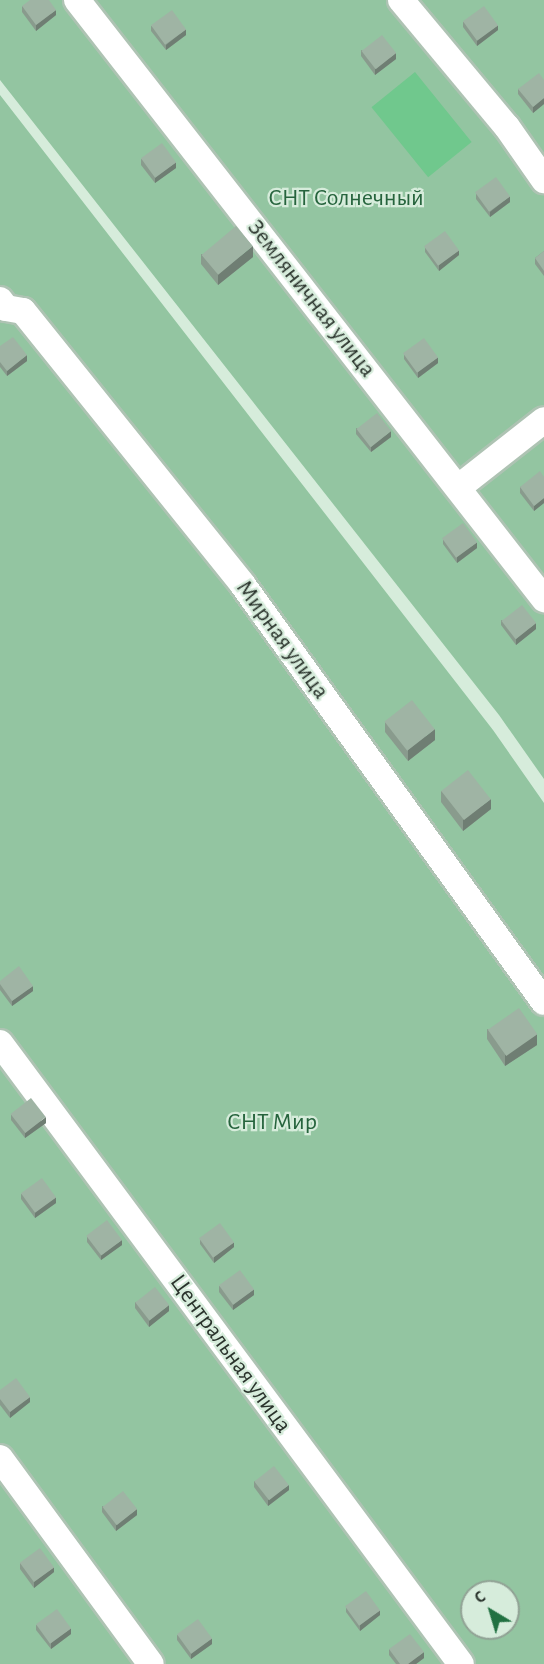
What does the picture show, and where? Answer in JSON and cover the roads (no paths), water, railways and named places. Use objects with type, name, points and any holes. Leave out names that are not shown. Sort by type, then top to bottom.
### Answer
[{"type":"street","name":"Земляничная улица","points":[[77,0],[459,487],[544,599]]},
{"type":"street","points":[[401,0],[507,127],[544,180]]},
{"type":"street","name":"Мирная улица","points":[[2,307],[23,311],[243,585],[544,1002]]},
{"type":"street","points":[[459,487],[544,420]]},
{"type":"street","name":"Центральная улица","points":[[0,1043],[461,1664]]},
{"type":"street","points":[[0,1458],[151,1664]]},
{"type":"park label","name":"СНТ Солнечный","points":[[346,199]]},
{"type":"park label","name":"СНТ Мир","points":[[272,1123]]}]
